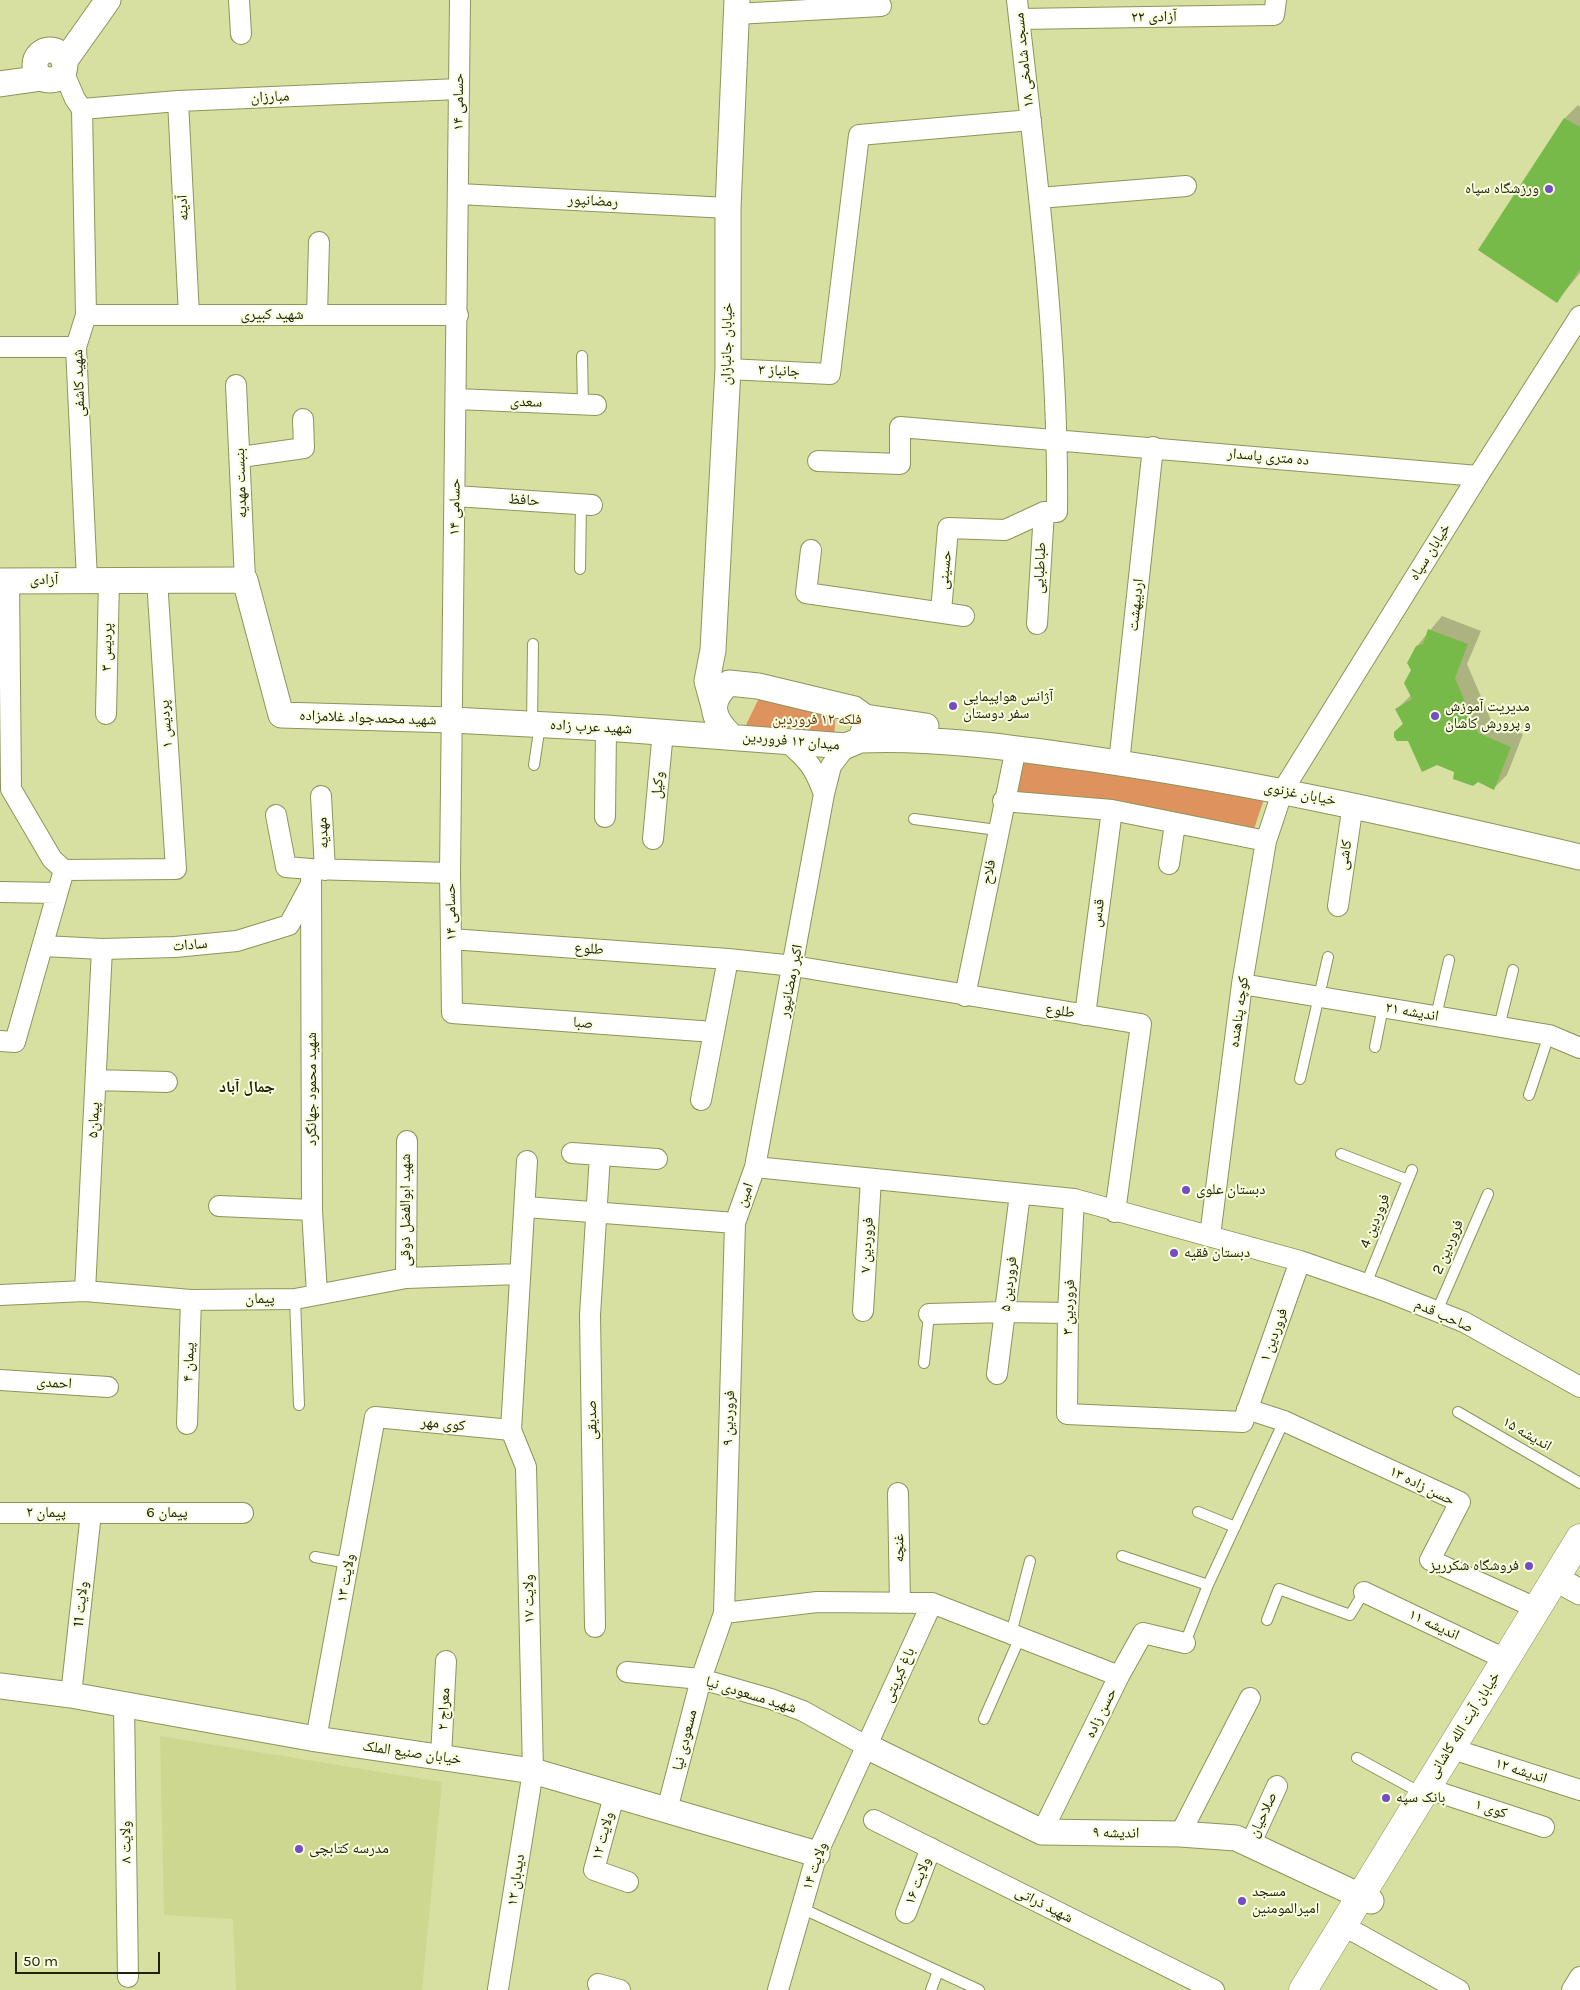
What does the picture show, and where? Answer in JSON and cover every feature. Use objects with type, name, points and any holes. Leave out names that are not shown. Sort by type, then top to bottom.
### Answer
[{"type":"main road","name":"خیابان آیت الله کاشانی","points":[[1303,1990],[1365,1899],[1430,1793],[1505,1659],[1536,1608],[1567,1584],[1580,1538]]},
{"type":"main road","name":"خیابان آیت الله کاشانی","points":[[1430,1793],[1462,1752],[1567,1584],[1580,1558]]},
{"type":"main road","name":"خیابان آیت الله کاشانی","points":[[1317,1990],[1353,1931],[1365,1899]]},
{"type":"street","points":[[6,83],[54,64],[108,0]]},
{"type":"street","points":[[239,0],[241,34]]},
{"type":"street","name":"حسامی ۱۴","points":[[452,1013],[450,873],[458,315],[460,0]]},
{"type":"street","name":"آزادی ۲۲","points":[[1018,10],[1274,15],[1276,0]]},
{"type":"street","points":[[736,7],[882,6]]},
{"type":"street","name":"خیابان جانبازان","points":[[729,683],[713,650],[728,369],[728,208],[736,7]]},
{"type":"street","name":"مسجد شامخی ۱۸","points":[[1018,10],[1039,198],[1058,439],[1057,512],[1044,512]]},
{"type":"street","points":[[54,64],[78,104]]},
{"type":"street","name":"مبارزان","points":[[78,104],[459,89]]},
{"type":"street","name":"آدینه","points":[[178,101],[189,315]]},
{"type":"street","name":"شهید کاشفی","points":[[78,104],[86,315],[76,347],[98,580]]},
{"type":"street","name":"جانباز ۳","points":[[728,369],[830,374],[858,135],[1030,120]]},
{"type":"street","points":[[1039,198],[1186,186]]},
{"type":"street","name":"رمضانپور","points":[[459,194],[728,208]]},
{"type":"street","points":[[316,315],[319,242]]},
{"type":"street","name":"شهید کبیری","points":[[86,315],[458,315]]},
{"type":"street","name":"خیابان سپاه","points":[[1282,790],[1580,316]]},
{"type":"street","points":[[0,348],[76,347]]},
{"type":"street","name":"بنبست مهدیه","points":[[236,385],[241,458],[245,580]]},
{"type":"street","name":"سعدی","points":[[457,399],[590,405]]},
{"type":"street","points":[[241,458],[304,448],[303,419]]},
{"type":"street","name":"ده متری پاسدار","points":[[818,461],[900,464],[900,427],[1478,476]]},
{"type":"street","name":"اردیبهشت","points":[[1118,763],[1153,447]]},
{"type":"street","name":"حافظ","points":[[455,496],[586,504]]},
{"type":"street","name":"حسینی","points":[[941,612],[948,528],[1005,530],[1044,512]]},
{"type":"street","name":"طباطبایی","points":[[1037,624],[1044,512]]},
{"type":"street","points":[[811,550],[806,593],[964,616]]},
{"type":"street","points":[[98,580],[245,580]]},
{"type":"street","name":"آزادی","points":[[4,581],[98,580]]},
{"type":"street","name":"پردیس ۳","points":[[98,580],[106,714]]},
{"type":"street","name":"پردیس ۱","points":[[64,870],[176,869],[157,580]]},
{"type":"street","name":"شهید محمدجواد غلامزاده","points":[[245,580],[281,715],[452,720]]},
{"type":"street","points":[[0,1041],[15,1042],[64,870],[52,858],[5,789],[4,581]]},
{"type":"street","name":"میدان ۱۲ فروردین","points":[[713,650],[707,681],[718,723],[731,736],[786,742],[857,734],[1016,748]]},
{"type":"street","points":[[714,707],[718,692],[729,683],[758,686],[854,709],[857,734]]},
{"type":"street","name":"شهید عرب زاده","points":[[452,720],[731,736]]},
{"type":"street","points":[[605,817],[606,728]]},
{"type":"street","name":"وکیل","points":[[653,838],[663,731]]},
{"type":"street","name":"اکبر رمضانپور","points":[[755,1167],[794,966],[824,794],[831,766],[857,734]]},
{"type":"street","points":[[786,742],[805,758],[816,771],[824,794]]},
{"type":"street","name":"خیابان غزنوی","points":[[1016,748],[1282,790],[1353,804],[1580,857]]},
{"type":"street","name":"فلاح","points":[[965,996],[997,830],[1016,748]]},
{"type":"street","name":"کوچه پناهنده","points":[[1210,1236],[1242,984],[1266,841],[1282,790]]},
{"type":"street","name":"مهدیه","points":[[316,874],[322,796]]},
{"type":"street","points":[[1003,801],[1112,810],[1266,841]]},
{"type":"street","name":"کاشی","points":[[1338,906],[1353,804]]},
{"type":"street","name":"قدس","points":[[1085,1015],[1112,810]]},
{"type":"street","points":[[276,815],[286,867],[316,874],[450,873]]},
{"type":"street","points":[[1169,864],[1175,824]]},
{"type":"street","name":"سادات","points":[[42,946],[102,949],[175,947],[236,941],[289,924],[316,874]]},
{"type":"street","name":"شهید محمود جهانگرد","points":[[316,874],[312,1210],[317,1294]]},
{"type":"street","points":[[0,892],[57,893]]},
{"type":"street","name":"طلوع","points":[[451,939],[728,959],[794,966],[1140,1024],[1115,1212]]},
{"type":"street","name":"پیمان۵","points":[[85,1291],[102,949]]},
{"type":"street","points":[[701,1100],[728,959]]},
{"type":"street","name":"اندیشه ۲۱","points":[[1242,984],[1549,1035],[1580,1048]]},
{"type":"street","name":"صبا","points":[[452,1013],[714,1032]]},
{"type":"street","points":[[96,1080],[167,1082]]},
{"type":"street","name":"شهید ابوالفضل ذوقی","points":[[406,1278],[407,1141]]},
{"type":"street","points":[[572,1153],[657,1159]]},
{"type":"street","points":[[598,1212],[600,1155]]},
{"type":"street","points":[[511,1430],[519,1274],[526,1207],[527,1161]]},
{"type":"street","name":"صاحب قدم","points":[[755,1167],[1074,1199],[1115,1212],[1300,1261],[1366,1284],[1464,1322],[1580,1387]]},
{"type":"street","name":"امین","points":[[735,1223],[755,1167]]},
{"type":"street","name":"فروردین ۷","points":[[863,1311],[870,1178]]},
{"type":"street","name":"فروردین ۵","points":[[997,1374],[1020,1194]]},
{"type":"street","name":"فروردین ۳","points":[[1074,1199],[1068,1313],[1067,1414],[1243,1422],[1247,1409]]},
{"type":"street","points":[[219,1206],[312,1210]]},
{"type":"street","points":[[526,1207],[735,1223]]},
{"type":"street","name":"صدیقی","points":[[594,1627],[590,1315],[598,1212]]},
{"type":"street","name":"فروردین ۹","points":[[724,1613],[735,1223]]},
{"type":"street","name":"فروردین ۱","points":[[1247,1409],[1300,1261]]},
{"type":"street","name":"پیمان","points":[[0,1296],[85,1291],[191,1300],[295,1299],[406,1278],[519,1274]]},
{"type":"street","name":"پیمان ۴","points":[[187,1424],[191,1300]]},
{"type":"street","points":[[929,1314],[1068,1313]]},
{"type":"street","name":"احمدی","points":[[0,1380],[108,1386]]},
{"type":"street","name":"حسن زاده ۱۳","points":[[1247,1409],[1284,1421],[1460,1502],[1430,1560],[1536,1608]]},
{"type":"street","name":"کوی مهر","points":[[375,1417],[511,1430]]},
{"type":"street","name":"ولایت ۱۳","points":[[316,1739],[375,1417]]},
{"type":"street","name":"ولایت ۱۷","points":[[511,1430],[526,1467],[533,1771]]},
{"type":"street","name":"غنچه","points":[[898,1493],[900,1603]]},
{"type":"street","name":"پیمان ۲","points":[[0,1513],[91,1513]]},
{"type":"street","name":"پیمان 6","points":[[91,1513],[243,1513]]},
{"type":"street","name":"ولایت 11","points":[[71,1695],[91,1513]]},
{"type":"street","name":"اندیشه ۱۱","points":[[1364,1592],[1505,1659]]},
{"type":"street","points":[[724,1613],[817,1602],[932,1603],[1119,1676]]},
{"type":"street","name":"باغ کبریتی","points":[[866,1746],[932,1603]]},
{"type":"street","name":"مسعودی نیا","points":[[667,1810],[700,1679],[724,1613]]},
{"type":"street","name":"حسن زاده","points":[[1042,1832],[1119,1676],[1143,1632],[1185,1643]]},
{"type":"street","name":"معراج ۲","points":[[441,1757],[446,1661]]},
{"type":"street","name":"شهید مسعودی نیا","points":[[628,1672],[700,1679],[772,1699],[803,1711],[866,1746]]},
{"type":"street","name":"خیابان صنیع الملک","points":[[0,1686],[71,1695],[316,1739],[533,1771],[817,1854]]},
{"type":"street","points":[[1180,1834],[1250,1698]]},
{"type":"street","name":"ولایت ۸","points":[[124,1706],[128,1977]]},
{"type":"street","name":"اندیشه ۹","points":[[866,1746],[1042,1832],[1180,1834],[1236,1838],[1365,1899]]},
{"type":"street","name":"ولایت ۱۴","points":[[778,1990],[817,1854],[866,1746]]},
{"type":"street","name":"اندیشه ۱۲","points":[[1462,1752],[1580,1790]]},
{"type":"street","name":"دیدبان ۱۲","points":[[498,1990],[533,1771]]},
{"type":"street","name":"صلاحیان","points":[[1250,1845],[1277,1786]]},
{"type":"street","name":"کوی ۱","points":[[1430,1793],[1544,1827]]},
{"type":"street","name":"ولایت ۱۲","points":[[614,1796],[594,1870],[628,1882]]},
{"type":"street","name":"شهید ذراتی","points":[[874,1820],[1214,1990]]},
{"type":"street","name":"ولایت ۱۶","points":[[906,1913],[930,1848]]},
{"type":"street","points":[[1353,1931],[1459,1990]]},
{"type":"street","points":[[1572,1990],[1580,1977]]},
{"type":"street","points":[[598,1984],[620,1990]]},
{"type":"lane","points":[[582,356],[590,405]]},
{"type":"lane","points":[[580,568],[586,504]]},
{"type":"lane","points":[[532,644],[536,724],[534,765]]},
{"type":"lane","points":[[914,819],[997,830]]},
{"type":"lane","points":[[1300,1079],[1328,957]]},
{"type":"lane","points":[[1436,1016],[1449,960]]},
{"type":"lane","points":[[1499,1027],[1513,970]]},
{"type":"lane","points":[[1375,1047],[1383,1007]]},
{"type":"lane","points":[[1529,1096],[1549,1035]]},
{"type":"lane","name":"فروردین 4","points":[[1341,1154],[1410,1175],[1366,1284]]},
{"type":"lane","name":"فروردین 2","points":[[1437,1311],[1488,1194]]},
{"type":"lane","points":[[295,1299],[298,1405]]},
{"type":"lane","points":[[924,1363],[929,1314]]},
{"type":"lane","name":"اندیشه ۱۵","points":[[1458,1412],[1580,1483]]},
{"type":"lane","points":[[1185,1643],[1208,1585],[1284,1421]]},
{"type":"lane","points":[[1198,1512],[1235,1527]]},
{"type":"lane","points":[[1122,1556],[1208,1585]]},
{"type":"lane","points":[[315,1557],[348,1563]]},
{"type":"lane","points":[[984,1719],[1016,1636],[1030,1561]]},
{"type":"lane","points":[[1267,1620],[1279,1589],[1350,1615],[1364,1592]]},
{"type":"lane","points":[[1357,1758],[1430,1793]]},
{"type":"lane","points":[[802,1908],[979,1990]]},
{"type":"lane","points":[[931,1990],[938,1971]]},
{"type":"shaded area","name":"مدرسه کتابچی","points":[[160,1736],[442,1782],[422,1990],[236,1990],[233,1919],[164,1915]]},
{"type":"green space","name":"فلکه ۱۲ فروردین","points":[[760,696],[836,705],[834,740],[745,727]]},
{"type":"green space","points":[[1024,753],[1264,799],[1253,832],[1014,794]]},
{"type":"building","name":"ورزشگاه سپاه","points":[[1564,118],[1580,127],[1580,269],[1557,303],[1478,250]]},
{"type":"building","name":"مدیریت آموزش و پرورش کاشان","points":[[1428,629],[1468,644],[1455,678],[1478,733],[1511,747],[1494,790],[1478,782],[1473,786],[1453,779],[1454,772],[1437,765],[1422,772],[1408,741],[1397,741],[1394,737],[1394,732],[1403,724],[1395,709],[1412,699],[1404,683],[1411,670],[1407,663],[1416,646],[1423,644]]},
{"type":"place","name":"ورزشگاه سپاه","points":[[1549,189]]},
{"type":"place","name":"آژانس هواپیمایی سفر دوستان","points":[[953,706]]},
{"type":"place","name":"مدیریت آموزش و پرورش کاشان","points":[[1435,716]]},
{"type":"place","name":"دبستان علوی","points":[[1186,1190]]},
{"type":"place","name":"دبستان فقیه","points":[[1174,1253]]},
{"type":"place","name":"فروشگاه شکرریز","points":[[1529,1566]]},
{"type":"place","name":"بانک سپه","points":[[1386,1798]]},
{"type":"place","name":"مدرسه کتابچی","points":[[299,1849]]},
{"type":"place","name":"مسجد امیرالمومنین","points":[[1242,1901]]},
{"type":"district","name":"جمال آباد","points":[[247,1087]]}]
